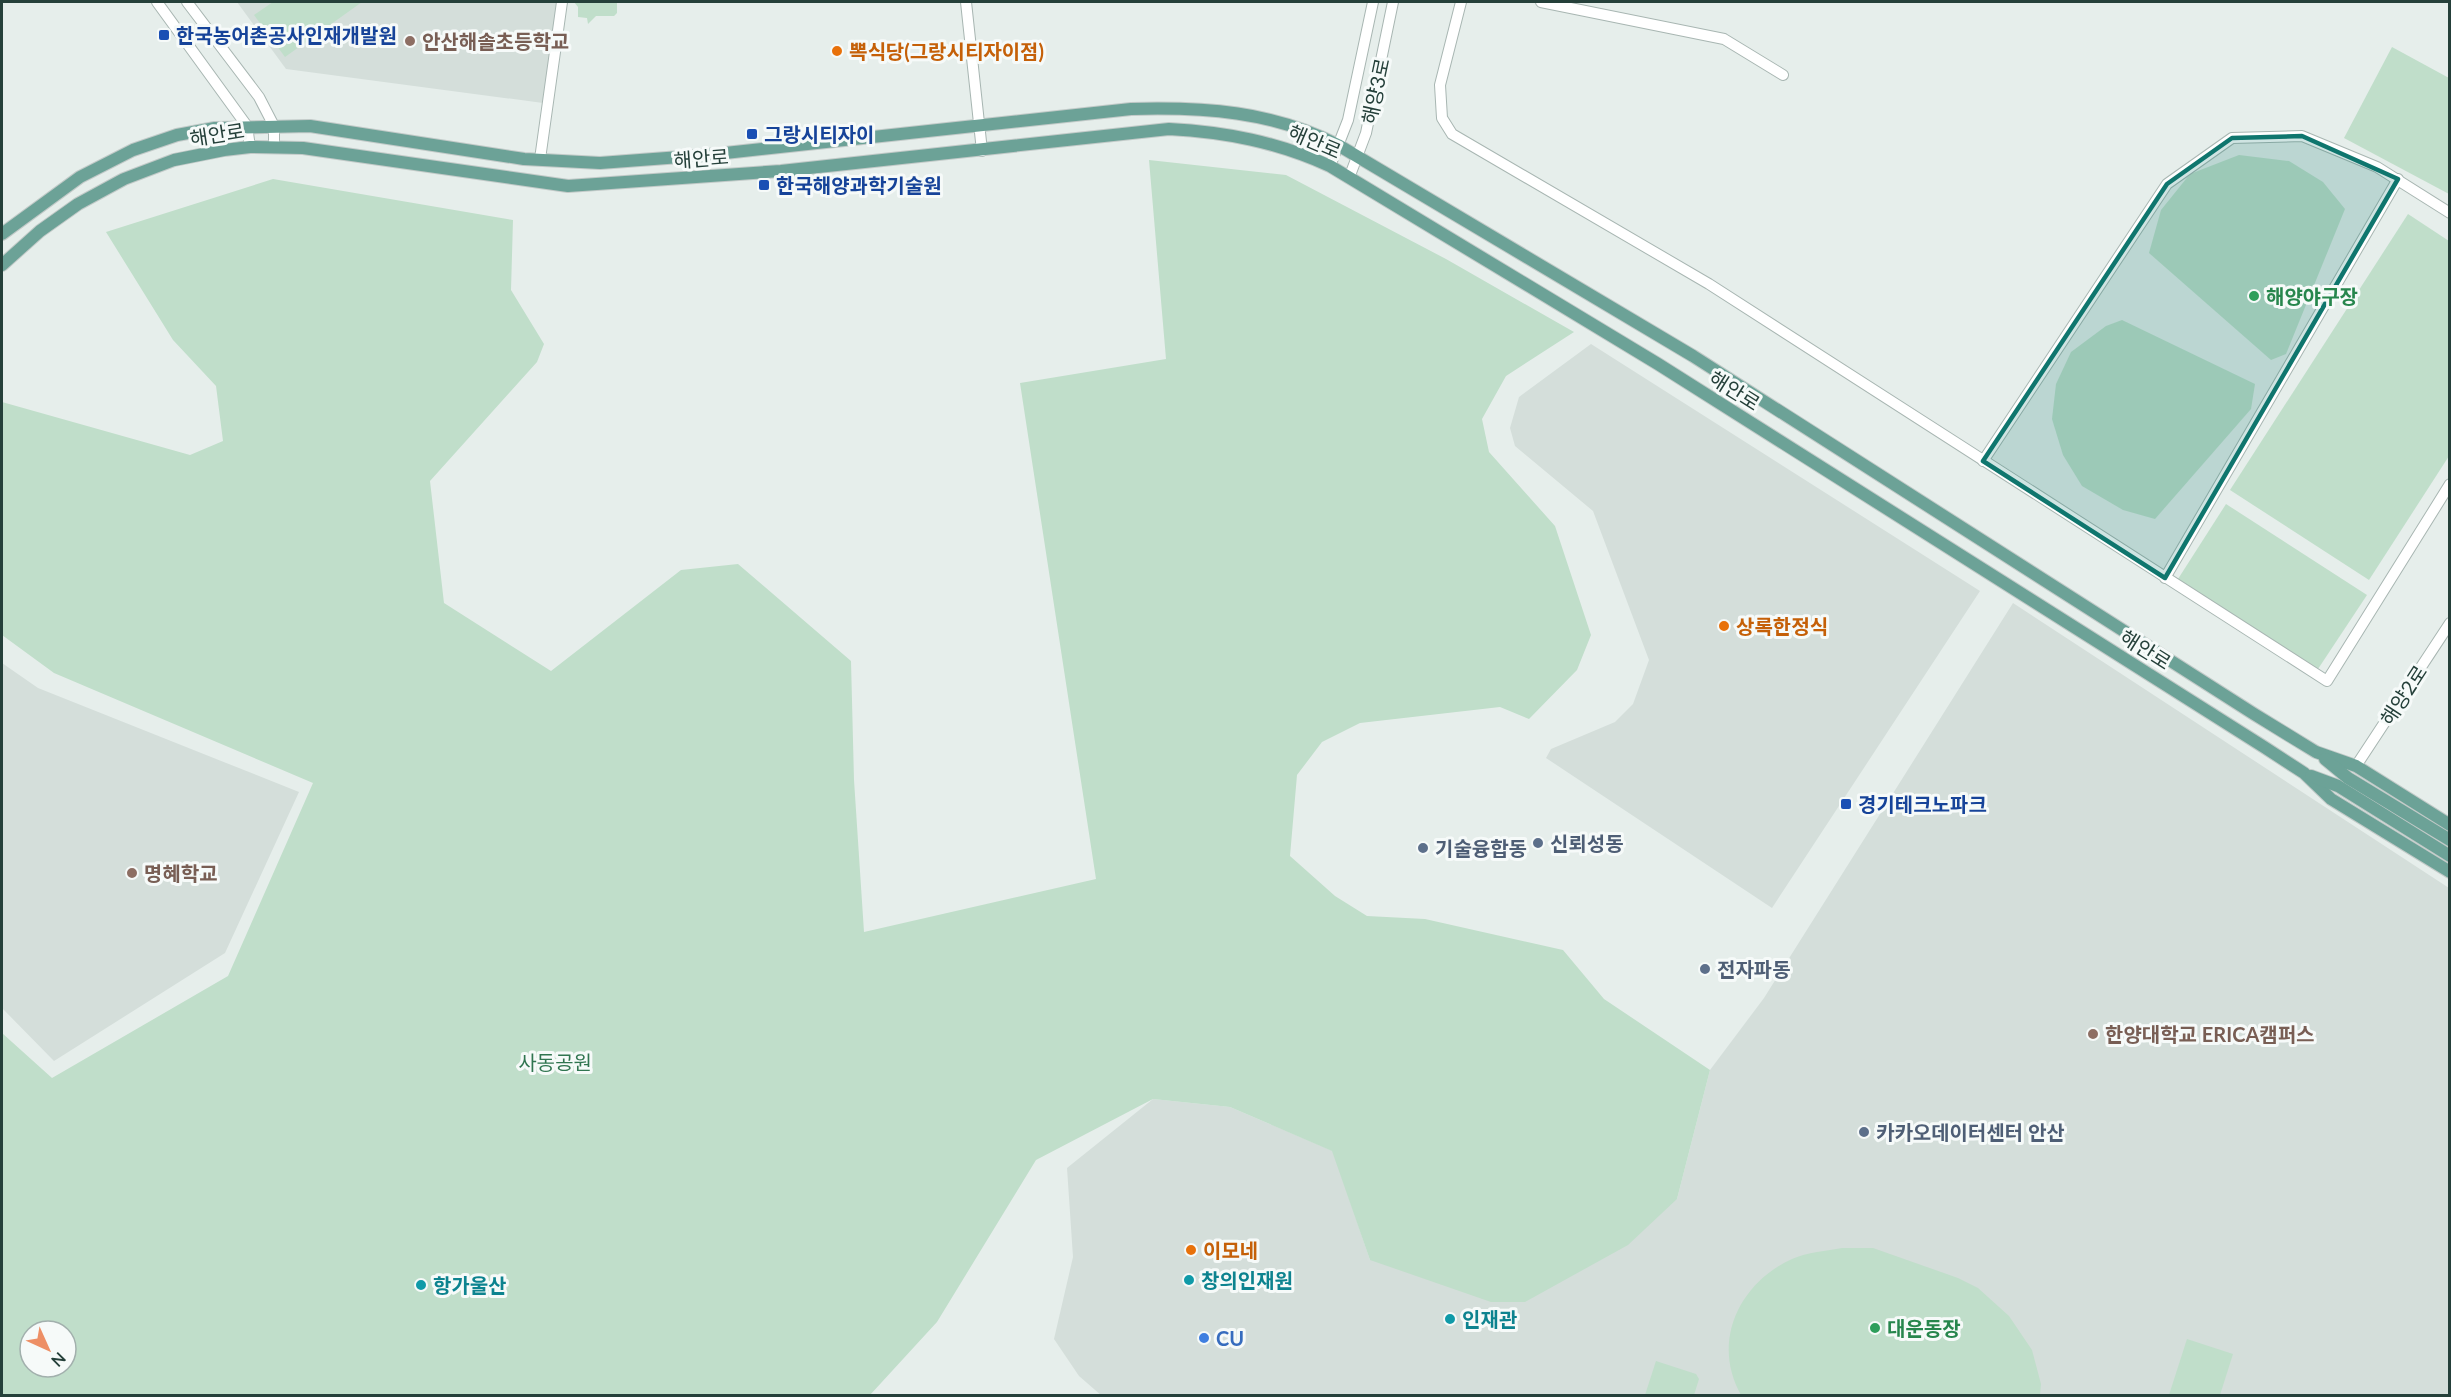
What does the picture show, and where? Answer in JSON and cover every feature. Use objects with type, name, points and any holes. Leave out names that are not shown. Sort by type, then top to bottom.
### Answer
[{"type":"main road","name":"해안로","points":[[2,234],[80,177],[133,150],[177,135],[215,128],[310,126],[540,159],[600,163],[676,158],[1131,109],[1188,108],[1265,117],[1313,132],[1338,145],[1693,356],[2316,752],[2356,766],[2450,825]]},
{"type":"main road","name":"해안로","points":[[2,265],[40,231],[68,211],[124,179],[174,160],[250,147],[303,148],[568,186],[769,172],[982,151],[1168,129],[1210,131],[1248,137],[1294,150],[1330,166],[1665,368],[2304,773],[2331,799],[2450,872]]},
{"type":"main road","points":[[2316,752],[2348,778],[2450,840]]},
{"type":"main road","points":[[2304,773],[2338,786],[2450,856]]},
{"type":"street","points":[[157,2],[247,126],[250,147]]},
{"type":"street","points":[[188,2],[259,97],[274,126],[274,147]]},
{"type":"street","points":[[540,159],[562,2]]},
{"type":"street","points":[[966,2],[982,151]]},
{"type":"street","name":"해양3로","points":[[1330,166],[1348,120],[1373,2]]},
{"type":"street","name":"해양3로","points":[[1349,178],[1366,133],[1393,2]]},
{"type":"street","points":[[1461,2],[1440,85],[1442,118],[1452,134],[1709,284],[2327,681],[2450,484]]},
{"type":"street","points":[[1541,2],[1724,39],[1783,75]]},
{"type":"street","points":[[1983,461],[2167,184],[2232,138],[2302,136],[2377,167],[2450,213]]},
{"type":"street","points":[[2165,578],[2398,179]]},
{"type":"street","name":"해양2로","points":[[2356,766],[2450,623]]},
{"type":"highlighted area","points":[[2302,136],[2398,179],[2165,578],[1983,461],[2167,184],[2232,138]]},
{"type":"shaded area","name":"안산해솔초등학교","points":[[237,2],[560,2],[543,103],[286,69]]},
{"type":"shaded area","name":"경기테크노파크","points":[[1591,344],[1980,591],[1772,908],[1546,758],[1551,749],[1615,722],[1633,704],[1649,660],[1593,511],[1515,446],[1510,428],[1519,397]]},
{"type":"shaded area","name":"한양대학교 ERICA캠퍼스","points":[[2013,603],[2449,888],[2449,1395],[1102,1396],[1079,1376],[1054,1339],[1073,1257],[1067,1168],[1153,1099],[1230,1107],[1333,1151],[1370,1260],[1677,1199],[1710,1070],[1764,998]]},
{"type":"shaded area","name":"명혜학교","points":[[2,663],[38,688],[299,792],[225,953],[54,1061],[2,1008]]},
{"type":"green space","points":[[273,2],[362,2],[285,57],[254,15]]},
{"type":"green space","points":[[574,2],[617,2],[617,13],[614,16],[596,16],[588,24],[587,18],[578,17],[578,7]]},
{"type":"green space","points":[[2392,47],[2449,78],[2449,194],[2344,138]]},
{"type":"green space","name":"해양야구장","points":[[2239,155],[2289,161],[2323,182],[2345,209],[2286,354],[2271,360],[2149,253],[2161,210],[2190,174]]},
{"type":"green space","name":"사동공원","points":[[1149,160],[1286,175],[1446,259],[1574,332],[1506,376],[1482,419],[1489,452],[1555,526],[1591,635],[1577,670],[1529,719],[1500,707],[1360,723],[1322,742],[1297,775],[1290,856],[1335,896],[1367,916],[1425,919],[1563,950],[1604,999],[1710,1070],[1677,1199],[1628,1245],[1525,1302],[1491,1302],[1370,1260],[1332,1151],[1230,1107],[1153,1099],[1036,1160],[937,1322],[870,1395],[2,1395],[2,1033],[52,1078],[228,976],[313,783],[54,673],[2,635],[2,402],[190,455],[223,441],[216,386],[173,340],[106,232],[273,179],[513,220],[511,290],[544,344],[537,362],[430,481],[444,603],[551,671],[681,570],[738,564],[851,661],[854,780],[864,932],[1096,879],[1020,383],[1166,359]]},
{"type":"green space","points":[[2408,214],[2449,241],[2449,456],[2369,580],[2230,490]]},
{"type":"green space","points":[[2122,320],[2255,384],[2251,409],[2155,519],[2123,510],[2082,486],[2063,455],[2052,419],[2056,384],[2071,352],[2106,326]]},
{"type":"green space","points":[[2226,504],[2367,595],[2318,669],[2178,579]]},
{"type":"green space","name":"대운동장","points":[[1842,1248],[1873,1248],[1958,1278],[1978,1288],[2009,1316],[2032,1350],[2041,1384],[2040,1395],[1741,1395],[1732,1375],[1729,1355],[1730,1335],[1735,1316],[1745,1299],[1757,1283],[1792,1259],[1810,1253]]},
{"type":"green space","points":[[2187,1339],[2233,1354],[2220,1395],[2169,1395]]},
{"type":"green space","points":[[1656,1361],[1696,1374],[1699,1379],[1694,1395],[1645,1395]]},
{"type":"place","name":"한국농어촌공사인재개발원","points":[[164,35]]},
{"type":"place","name":"안산해솔초등학교","points":[[410,41]]},
{"type":"place","name":"뽁식당(그랑시티자이점)","points":[[837,51]]},
{"type":"place","name":"그랑시티자이","points":[[752,134]]},
{"type":"place","name":"한국해양과학기술원","points":[[764,185]]},
{"type":"place","name":"해양야구장","points":[[2254,296]]},
{"type":"place","name":"상록한정식","points":[[1724,626]]},
{"type":"place","name":"경기테크노파크","points":[[1846,804]]},
{"type":"place","name":"신뢰성동","points":[[1538,843]]},
{"type":"place","name":"기술융합동","points":[[1423,848]]},
{"type":"place","name":"명혜학교","points":[[132,873]]},
{"type":"place","name":"전자파동","points":[[1705,969]]},
{"type":"place","name":"한양대학교 ERICA캠퍼스","points":[[2093,1034]]},
{"type":"place","name":"카카오데이터센터 안산","points":[[1864,1132]]},
{"type":"place","name":"이모네","points":[[1191,1250]]},
{"type":"place","name":"창의인재원","points":[[1189,1280]]},
{"type":"place","name":"항가울산","points":[[421,1285]]},
{"type":"place","name":"인재관","points":[[1450,1319]]},
{"type":"place","name":"대운동장","points":[[1875,1328]]},
{"type":"place","name":"CU","points":[[1204,1338]]}]
